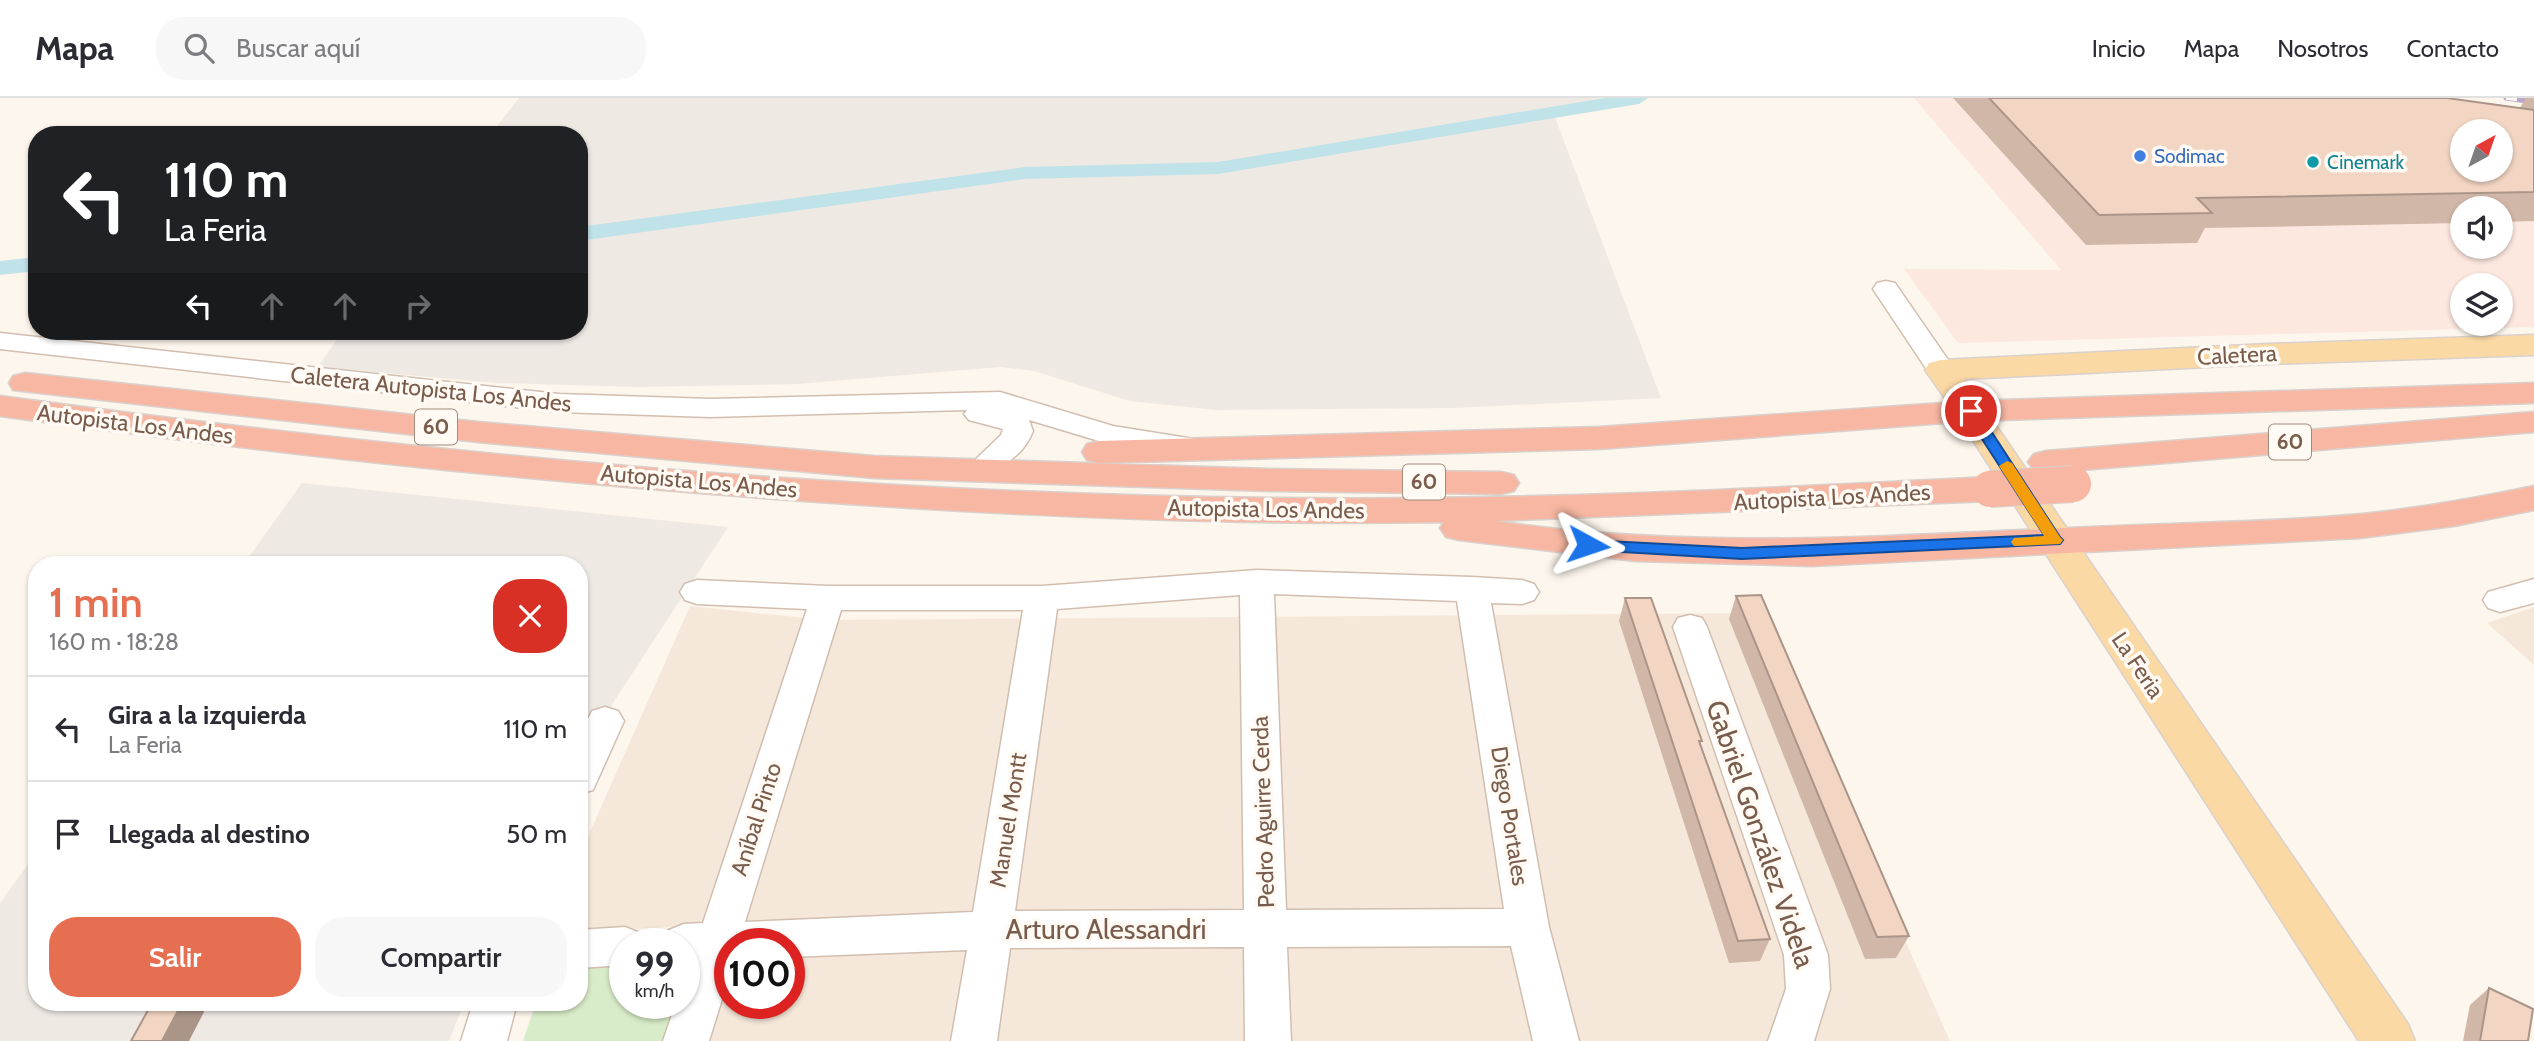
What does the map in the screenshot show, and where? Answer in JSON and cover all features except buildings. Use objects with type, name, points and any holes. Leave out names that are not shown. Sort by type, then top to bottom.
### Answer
[{"type":"highway","name":"Autopista Los Andes","points":[[0,380],[424,426],[874,467],[1269,480],[1510,483],[1810,474],[1982,477]]},
{"type":"highway","points":[[874,467],[1193,448],[1599,438],[1971,411],[2534,393]]},
{"type":"highway","name":"Autopista Los Andes","points":[[0,407],[307,445],[765,487],[939,499],[1357,511],[1659,504],[1982,477],[2534,446]]},
{"type":"highway","name":"Autopista Los Andes","points":[[2060,473],[2534,422]]},
{"type":"highway","points":[[1357,511],[1545,540],[1672,551],[1812,553],[2360,526],[2454,514],[2534,498]]},
{"type":"main road","name":"Caletera","points":[[1941,370],[2268,354],[2534,345]]},
{"type":"main road","name":"La Feria","points":[[1941,370],[1971,411],[2389,1041]]},
{"type":"street","name":"La Feria","points":[[1886,289],[1941,370]]},
{"type":"street","name":"Caletera Autopista Los Andes","points":[[0,341],[546,402],[710,408],[1000,401],[1109,435],[1193,448]]},
{"type":"street","name":"Caletera Autopista Los Andes","points":[[865,404],[974,413],[1018,425],[1012,442],[991,458]]},
{"type":"street","points":[[697,593],[828,598],[1042,598],[1256,582],[1522,592]]},
{"type":"street","name":"Pedro Aguirre Cerda","points":[[1256,582],[1268,1041]]},
{"type":"street","name":"Diego Portales","points":[[1472,589],[1528,927],[1556,1041]]},
{"type":"street","points":[[2500,600],[2534,591]]},
{"type":"street","name":"Aníbal Pinto","points":[[700,943],[828,598]]},
{"type":"street","name":"Manuel Montt","points":[[974,1041],[1042,598]]},
{"type":"street","name":"Gabriel González Videla","points":[[1690,627],[1807,955],[1811,976],[1808,998],[1791,1041]]},
{"type":"street","points":[[588,759],[606,720]]},
{"type":"street","name":"Arturo Alessandri","points":[[700,943],[991,930],[1528,927]]},
{"type":"street","points":[[588,948],[609,947]]},
{"type":"street","points":[[484,1041],[493,1011]]},
{"type":"street","name":"Aníbal Pinto","points":[[686,1041],[689,1019]]},
{"type":"shaded area","points":[[519,98],[1609,98],[1555,107],[1553,112],[1661,398],[1455,408],[1216,410],[1130,401],[1034,371],[1001,367],[798,384],[638,387],[496,383],[318,367],[337,340],[588,340],[588,126],[497,126]]},
{"type":"shaded area","points":[[1914,98],[2282,98],[2464,119],[2450,119],[2450,182],[2513,182],[2513,125],[2534,127],[2534,327],[2513,328],[2513,273],[2450,273],[2450,329],[1958,343],[1904,269],[2061,270]]},
{"type":"shaded area","points":[[302,483],[728,527],[588,741],[588,556],[249,556]]},
{"type":"shaded area","points":[[690,606],[825,620],[1759,613],[1950,1041],[704,1041],[714,1006],[714,1019],[805,1019],[805,928],[736,928],[737,924],[588,931],[588,837]]},
{"type":"shaded area","points":[[2534,607],[2534,665],[2487,623]]},
{"type":"shaded area","points":[[28,864],[28,1011],[461,1011],[449,1041],[0,1041],[0,903]]},
{"type":"green space","points":[[588,956],[609,956],[609,1019],[683,1019],[676,1041],[523,1041],[533,1011],[588,1011]]},
{"type":"waterway","points":[[588,233],[1025,173],[1218,168],[1639,98]]},
{"type":"waterway","points":[[0,268],[28,265]]},
{"type":"railway","points":[[2506,98],[2534,102]]},
{"type":"slow traffic","points":[[2007,466],[2055,540],[2019,542]]},
{"type":"place","name":"Sodimac","points":[[2140,156]]},
{"type":"place","name":"Cinemark","points":[[2313,162]]},
{"type":"route","points":[[1588,545],[1742,554],[1812,553],[2055,540],[1971,411]]}]
